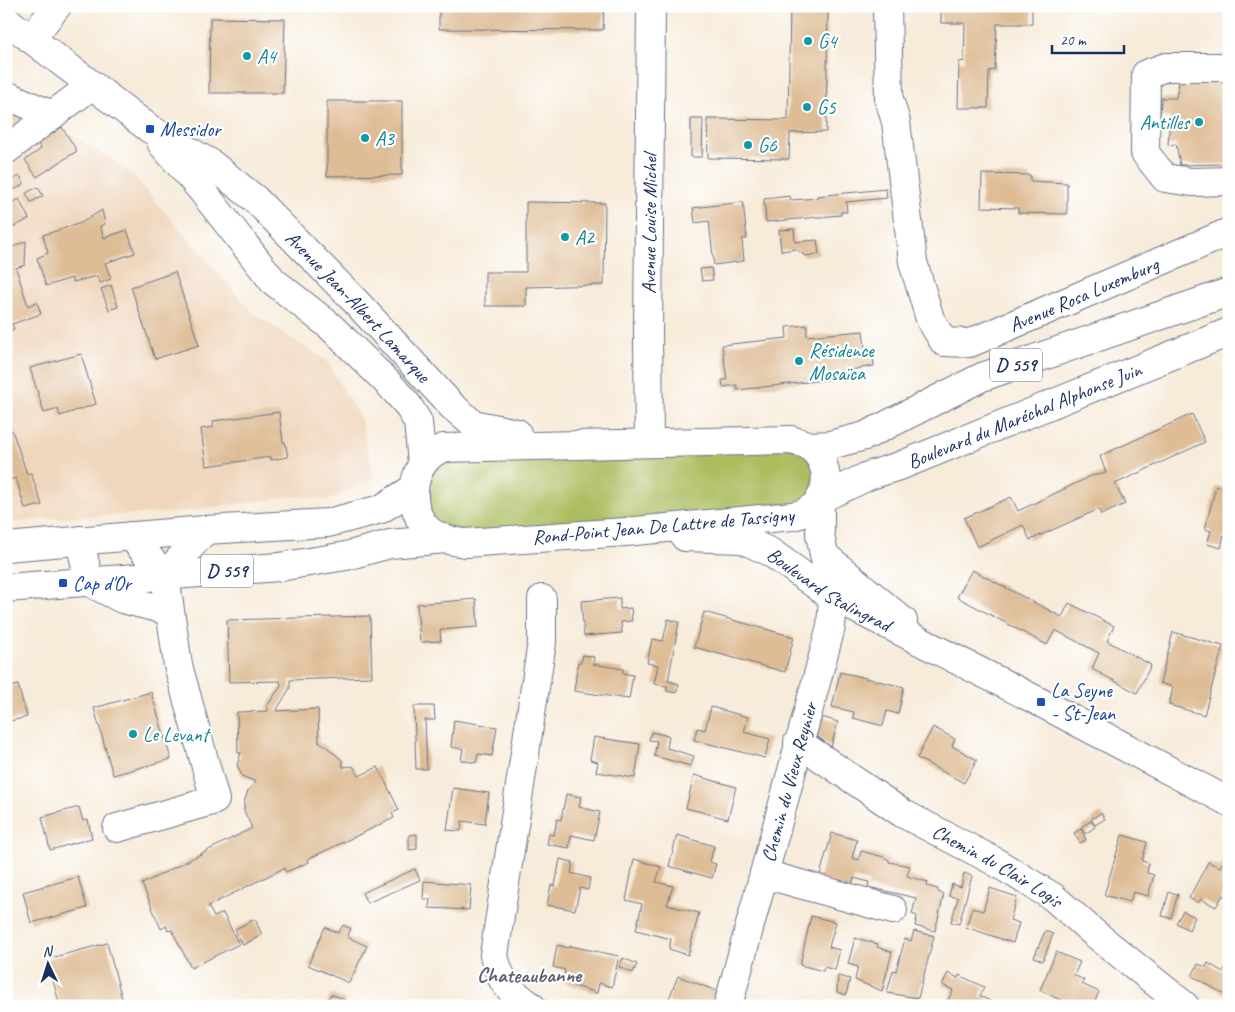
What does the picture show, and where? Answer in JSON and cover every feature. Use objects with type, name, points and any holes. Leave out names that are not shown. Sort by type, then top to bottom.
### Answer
[{"type":"main road","points":[[31,39],[57,6]]},
{"type":"main road","name":"Avenue Louise Michel","points":[[650,443],[648,323],[651,6]]},
{"type":"main road","name":"Avenue Rosa Luxemburg","points":[[886,6],[889,100],[896,122],[913,262],[930,318],[944,342],[970,343],[1229,232]]},
{"type":"main road","name":"Avenue Jean-Albert Lamarque","points":[[6,20],[150,129],[210,163],[255,200],[356,302],[452,406],[473,424],[506,432],[544,436],[583,444]]},
{"type":"main road","points":[[1229,67],[1166,67],[1146,74],[1145,153],[1165,178],[1192,182],[1229,181]]},
{"type":"main road","points":[[6,150],[92,86]]},
{"type":"main road","points":[[6,95],[52,115]]},
{"type":"main road","name":"Avenue Jean-Albert Lamarque","points":[[150,129],[200,188],[273,281],[330,326],[407,404],[418,422],[422,462]]},
{"type":"main road","name":"D 559","points":[[809,446],[830,445],[865,436],[982,378],[1229,292]]},
{"type":"main road","name":"Boulevard du Maréchal Alphonse Juin","points":[[820,499],[868,476],[902,465],[1229,332]]},
{"type":"main road","points":[[422,462],[432,452],[444,448],[791,440],[809,446]]},
{"type":"main road","name":"Rond-Point Jean De Lattre de Tassigny","points":[[422,462],[414,488],[414,503],[420,520],[432,532],[446,539],[465,543],[625,532],[792,516],[807,511],[820,499],[825,484],[826,469],[809,446]]},
{"type":"main road","name":"D 559","points":[[6,547],[205,530],[328,523],[381,508],[414,488]]},
{"type":"main road","name":"Boulevard Stalingrad","points":[[820,499],[819,520],[824,555],[940,652]]},
{"type":"main road","points":[[165,576],[205,530]]},
{"type":"main road","name":"Boulevard Stalingrad","points":[[625,532],[650,537],[742,538],[770,552],[833,597],[1041,702],[1229,802]]},
{"type":"main road","points":[[117,828],[215,800],[178,665],[165,576],[131,536]]},
{"type":"main road","name":"D 559","points":[[6,588],[279,567],[346,556],[390,544],[446,539]]},
{"type":"main road","points":[[80,540],[90,582],[122,599],[169,611]]},
{"type":"main road","name":"Chemin du Vieux Reynier","points":[[728,1006],[798,742],[831,627],[833,597],[824,555]]},
{"type":"main road","points":[[532,1006],[516,995],[498,975],[494,956],[542,642],[542,599]]},
{"type":"main road","name":"Chemin du Clair Logis","points":[[798,742],[902,813],[994,861],[1053,897],[1094,933],[1185,1006]]},
{"type":"main road","points":[[764,874],[893,910]]},
{"type":"shaded area","points":[[6,93],[128,170],[255,315],[326,360],[361,420],[374,479],[329,500],[296,496],[180,512],[43,519],[6,524]]},
{"type":"green space","points":[[771,440],[818,457],[807,511],[446,539],[414,488],[422,463]]},
{"type":"building","points":[[439,6],[604,6],[603,30],[439,29]]},
{"type":"building","points":[[790,6],[828,6],[826,132],[790,133],[789,159],[708,158],[707,119],[788,120]]},
{"type":"building","points":[[941,6],[1032,6],[1032,24],[997,24],[995,70],[989,71],[988,108],[958,108],[959,62],[964,61],[965,23],[941,23]]},
{"type":"building","name":"A4","points":[[210,18],[285,19],[283,93],[209,93]]},
{"type":"building","name":"Antilles","points":[[1180,77],[1229,77],[1229,164],[1180,165],[1176,144],[1168,145],[1170,117],[1160,117],[1161,98],[1176,98]]},
{"type":"building","name":"A3","points":[[327,101],[402,101],[402,175],[327,176]]},
{"type":"building","points":[[6,106],[39,120],[6,144]]},
{"type":"building","points":[[691,119],[703,119],[702,157],[691,157]]},
{"type":"building","points":[[62,127],[77,151],[37,177],[25,160],[41,149],[38,143]]},
{"type":"building","points":[[982,174],[1030,175],[1030,181],[1067,183],[1067,214],[1018,213],[1018,208],[981,207]]},
{"type":"building","points":[[20,176],[24,184],[14,190],[9,181]]},
{"type":"building","points":[[38,187],[43,196],[31,202],[26,193]]},
{"type":"building","points":[[886,189],[887,198],[846,202],[847,212],[841,212],[841,215],[766,222],[764,199],[790,196],[791,200],[817,198],[817,196]]},
{"type":"building","points":[[19,199],[29,219],[6,231],[6,206]]},
{"type":"building","name":"A2","points":[[526,202],[605,203],[604,285],[526,287],[526,306],[485,306],[485,272],[526,272]]},
{"type":"building","points":[[743,202],[747,239],[742,239],[744,261],[714,265],[709,221],[695,223],[693,208]]},
{"type":"building","points":[[102,210],[105,224],[100,226],[104,238],[127,230],[135,253],[105,263],[111,279],[100,283],[97,276],[73,282],[72,278],[46,286],[37,258],[48,253],[43,235],[81,223]]},
{"type":"building","points":[[794,229],[795,242],[817,240],[819,254],[805,256],[796,249],[781,251],[779,230]]},
{"type":"building","points":[[26,241],[25,265],[16,268],[28,306],[37,302],[41,314],[12,324],[14,329],[6,332],[6,250]]},
{"type":"building","points":[[711,268],[713,280],[702,281],[700,269]]},
{"type":"building","points":[[175,272],[199,345],[155,359],[131,287]]},
{"type":"building","points":[[111,285],[118,307],[109,310],[101,289]]},
{"type":"building","name":"Résidence Mosaïca","points":[[807,325],[807,336],[863,331],[866,356],[873,354],[874,366],[850,370],[851,377],[737,390],[737,385],[723,387],[722,380],[727,380],[722,345],[787,338],[786,327]]},
{"type":"building","points":[[81,354],[96,404],[60,416],[58,409],[44,413],[30,368]]},
{"type":"building","points":[[279,412],[283,442],[285,442],[288,457],[271,460],[271,457],[206,466],[201,429],[214,427],[213,421]]},
{"type":"building","points":[[1192,414],[1205,442],[1115,484],[1125,504],[1101,515],[1099,509],[1030,540],[1023,525],[977,547],[964,518],[1011,497],[1018,511],[1091,476],[1106,473],[1100,456]]},
{"type":"building","points":[[6,425],[9,431],[12,430],[27,474],[31,473],[42,505],[25,509],[16,478],[6,481]]},
{"type":"building","points":[[1216,486],[1229,489],[1229,536],[1224,535],[1221,548],[1207,544],[1211,531],[1205,529]]},
{"type":"building","points":[[972,570],[1062,617],[1069,603],[1114,626],[1107,641],[1151,665],[1137,693],[1092,669],[1099,653],[1055,630],[1047,645],[957,597]]},
{"type":"building","points":[[620,598],[620,609],[631,608],[632,621],[621,622],[622,633],[584,636],[581,601]]},
{"type":"building","points":[[476,599],[478,627],[440,630],[441,641],[420,642],[417,604]]},
{"type":"building","points":[[704,612],[794,637],[785,672],[694,647]]},
{"type":"building","points":[[370,616],[372,677],[290,680],[290,688],[276,711],[318,709],[319,743],[322,743],[342,760],[343,767],[353,766],[359,776],[378,767],[399,810],[392,813],[394,818],[308,859],[309,862],[286,872],[284,868],[208,906],[214,917],[223,913],[239,944],[191,968],[172,930],[168,931],[166,926],[161,929],[142,884],[252,828],[244,811],[244,802],[248,791],[256,782],[242,776],[237,765],[241,753],[238,753],[237,712],[268,711],[267,706],[281,686],[280,681],[229,682],[227,620]]},
{"type":"building","points":[[668,619],[679,622],[668,681],[679,684],[676,693],[667,691],[667,686],[654,684],[658,665],[647,663],[652,639],[663,641]]},
{"type":"building","points":[[1173,632],[1223,646],[1204,715],[1169,705],[1173,687],[1160,683]]},
{"type":"building","points":[[583,655],[594,657],[593,664],[623,669],[623,673],[633,675],[629,699],[574,691],[578,662],[581,662]]},
{"type":"building","points":[[840,672],[904,687],[898,714],[887,711],[883,726],[853,718],[854,712],[832,707]]},
{"type":"building","points":[[18,685],[27,717],[6,722],[6,688]]},
{"type":"building","name":"Le Levant","points":[[151,692],[171,759],[113,775],[94,708]]},
{"type":"building","points":[[414,706],[434,706],[435,720],[425,720],[427,769],[416,769]]},
{"type":"building","points":[[711,707],[748,717],[744,732],[770,739],[765,758],[694,740],[697,728],[705,730]]},
{"type":"building","points":[[822,717],[838,722],[831,747],[816,735]]},
{"type":"building","points":[[454,720],[497,727],[492,756],[478,754],[476,763],[461,760],[463,749],[451,747]]},
{"type":"building","points":[[933,727],[955,739],[952,746],[977,760],[964,783],[917,758]]},
{"type":"building","points":[[651,732],[669,736],[667,748],[694,756],[691,766],[654,756],[657,741],[649,740]]},
{"type":"building","points":[[594,737],[640,744],[635,778],[596,772],[598,762],[590,760]]},
{"type":"building","points":[[694,775],[736,787],[728,819],[686,808]]},
{"type":"building","points":[[453,788],[489,793],[485,824],[462,821],[461,831],[447,830]]},
{"type":"building","points":[[566,794],[581,797],[579,807],[600,812],[594,840],[571,835],[569,848],[547,844],[549,834],[554,835],[557,819],[561,820]]},
{"type":"building","points":[[79,807],[83,821],[88,820],[92,838],[50,850],[42,817]]},
{"type":"building","points":[[1101,813],[1105,819],[1095,825],[1091,819]]},
{"type":"building","points":[[1091,821],[1095,827],[1085,834],[1081,827]]},
{"type":"building","points":[[1081,829],[1086,840],[1080,843],[1074,833]]},
{"type":"building","points":[[832,833],[857,840],[852,858],[859,860],[861,851],[884,857],[889,862],[910,866],[907,876],[928,882],[927,886],[938,889],[938,892],[944,894],[935,931],[915,926],[917,916],[912,914],[916,898],[868,887],[869,882],[854,878],[850,891],[819,878]]},
{"type":"building","points":[[417,834],[417,849],[409,850],[409,835]]},
{"type":"building","points":[[677,835],[714,846],[710,862],[716,864],[712,878],[669,866]]},
{"type":"building","points":[[1122,835],[1147,842],[1142,861],[1149,863],[1147,873],[1154,875],[1148,896],[1133,892],[1130,902],[1104,895]]},
{"type":"building","points":[[560,859],[573,862],[571,873],[590,878],[588,890],[580,888],[575,910],[547,905],[551,885],[555,886]]},
{"type":"building","points":[[634,859],[661,867],[656,882],[673,886],[667,905],[699,913],[688,955],[669,949],[671,939],[636,930],[642,904],[626,900]]},
{"type":"building","points":[[1208,862],[1220,867],[1222,863],[1229,866],[1229,898],[1223,895],[1216,907],[1201,899],[1198,903],[1189,898]]},
{"type":"building","points":[[415,869],[420,880],[367,903],[362,893]]},
{"type":"building","points":[[964,873],[972,876],[959,924],[951,922],[958,898],[949,896],[952,884],[961,887]]},
{"type":"building","points":[[78,877],[87,908],[31,923],[23,892]]},
{"type":"building","points":[[424,881],[471,885],[469,910],[429,908],[430,899],[423,899]]},
{"type":"building","points":[[990,888],[1017,897],[1010,920],[1019,923],[1013,943],[966,927],[972,908],[983,911]]},
{"type":"building","points":[[1169,892],[1178,894],[1171,918],[1162,916]]},
{"type":"building","points":[[1183,911],[1195,917],[1189,930],[1176,923]]},
{"type":"building","points":[[811,916],[836,922],[829,947],[840,950],[835,970],[824,967],[823,971],[800,965]]},
{"type":"building","points":[[255,919],[262,935],[243,945],[235,929]]},
{"type":"building","points":[[343,925],[351,929],[347,937],[367,946],[349,983],[308,965],[325,927],[338,933]]},
{"type":"building","points":[[914,931],[934,936],[918,998],[887,993],[893,970],[896,971],[905,939],[911,941]]},
{"type":"building","points":[[1045,931],[1053,934],[1043,961],[1034,957]]},
{"type":"building","points":[[855,938],[878,944],[877,947],[892,952],[882,991],[855,980],[858,967],[848,964]]},
{"type":"building","points":[[107,943],[124,1006],[60,1006],[47,959]]},
{"type":"building","points":[[557,945],[619,956],[612,987],[599,983],[597,993],[562,982],[565,970],[553,967]]},
{"type":"building","points":[[1056,952],[1080,962],[1074,975],[1084,980],[1082,984],[1099,992],[1093,1006],[1072,1006],[1040,990]]},
{"type":"building","points":[[623,958],[637,964],[633,973],[619,967]]},
{"type":"building","points":[[1229,961],[1229,991],[1226,995],[1192,976],[1198,964],[1206,967],[1208,963],[1223,972]]},
{"type":"building","points":[[948,973],[958,978],[959,975],[984,987],[980,996],[1000,1006],[956,1006],[947,1002],[953,990],[942,985]]},
{"type":"building","points":[[678,976],[722,993],[717,1006],[682,1006],[668,1001]]},
{"type":"building","points":[[838,976],[850,979],[846,995],[837,992]]},
{"type":"building","points":[[331,994],[345,1000],[343,1006],[325,1006]]},
{"type":"place","name":"G4","points":[[808,41]]},
{"type":"place","name":"A4","points":[[247,56]]},
{"type":"place","name":"G5","points":[[807,107]]},
{"type":"place","name":"Antilles","points":[[1199,122]]},
{"type":"place","name":"Messidor","points":[[150,129]]},
{"type":"place","name":"A3","points":[[365,138]]},
{"type":"place","name":"G6","points":[[748,145]]},
{"type":"place","name":"A2","points":[[565,237]]},
{"type":"place","name":"Résidence Mosaïca","points":[[799,361]]},
{"type":"place","name":"Cap d'Or","points":[[63,583]]},
{"type":"place","name":"La Seyne - St-Jean","points":[[1041,702]]},
{"type":"place","name":"Le Levant","points":[[133,734]]},
{"type":"district","name":"Chateaubanne","points":[[529,975]]}]
